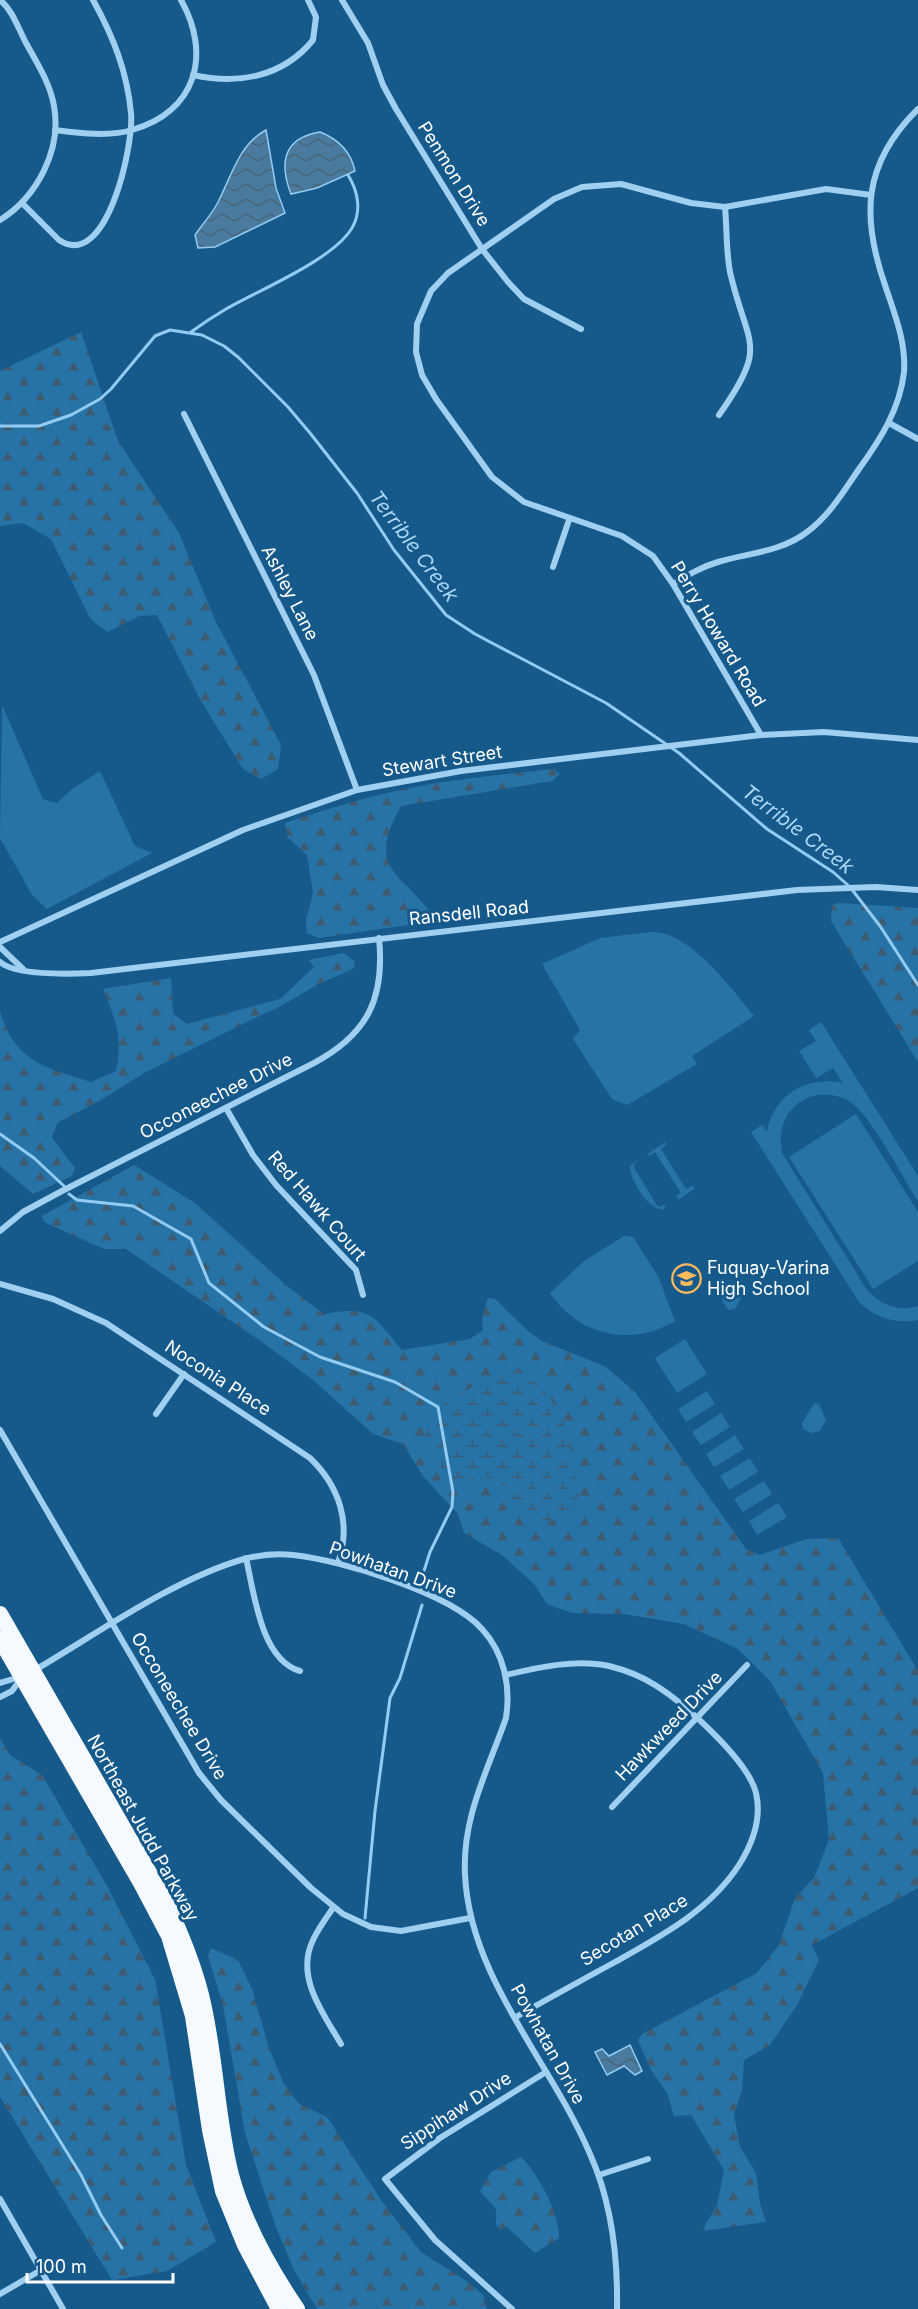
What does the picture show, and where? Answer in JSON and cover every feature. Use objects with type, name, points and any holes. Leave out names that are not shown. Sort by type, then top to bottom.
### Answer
[{"type":"highway","name":"Northeast Judd Parkway","points":[[0,1614],[27,1674],[169,1936],[193,2016],[211,2138],[223,2191],[245,2245],[279,2309]]},
{"type":"highway","name":"Northeast Judd Parkway","points":[[0,1639],[27,1674],[166,1902],[179,1929],[201,1996],[222,2131],[234,2185],[256,2240],[279,2283],[297,2309]]},
{"type":"street","points":[[22,203],[65,244],[73,246],[86,243],[102,224],[111,206],[128,158],[132,130],[131,112],[121,57],[93,0]]},
{"type":"street","points":[[55,130],[103,133],[132,130],[166,115],[179,102],[193,75],[198,41],[195,27],[181,0]]},
{"type":"street","points":[[193,75],[210,79],[254,78],[290,62],[313,40],[316,17],[308,0]]},
{"type":"street","name":"Penmon Drive","points":[[342,0],[368,43],[383,85],[396,109],[482,249],[524,299],[581,329]]},
{"type":"street","points":[[0,220],[22,203],[45,168],[55,130],[54,106],[48,84],[2,1]]},
{"type":"street","points":[[673,584],[706,566],[779,548],[808,532],[828,512],[889,423],[901,386],[903,353],[897,320],[872,242],[871,195],[887,149],[896,133],[918,109]]},
{"type":"street","name":"Perry Howard Road","points":[[761,735],[660,564],[640,545],[622,536],[569,520],[524,502],[501,486],[436,399],[418,364],[416,334],[425,302],[448,273],[554,199],[582,187],[599,183],[621,184],[691,203],[725,207],[826,189],[871,195]]},
{"type":"street","points":[[719,415],[745,376],[751,348],[747,325],[730,272],[725,207]]},
{"type":"street","name":"Ashley Lane","points":[[184,414],[314,675],[357,790]]},
{"type":"street","points":[[889,423],[918,439]]},
{"type":"street","points":[[553,567],[569,520]]},
{"type":"street","name":"Stewart Street","points":[[0,942],[235,833],[357,790],[461,771],[761,735],[824,732],[918,740]]},
{"type":"street","name":"Ransdell Road","points":[[0,962],[6,967],[56,974],[91,973],[821,887],[918,890]]},
{"type":"street","name":"Occoneechee Drive","points":[[0,1231],[23,1212],[324,1058],[354,1035],[372,1009],[376,998],[380,978],[379,938]]},
{"type":"street","points":[[0,947],[23,969]]},
{"type":"street","name":"Red Hawk Court","points":[[226,1108],[253,1155],[276,1185],[356,1270],[363,1295]]},
{"type":"street","name":"Noconia Place","points":[[0,1284],[53,1299],[87,1313],[298,1449],[321,1468],[336,1492],[342,1511],[344,1542],[338,1563]]},
{"type":"street","points":[[156,1414],[184,1374]]},
{"type":"street","name":"Occoneechee Drive","points":[[0,1430],[208,1787],[333,1908],[371,1927],[401,1931],[470,1918]]},
{"type":"street","name":"Powhatan Drive","points":[[27,1674],[192,1578],[246,1558],[291,1554],[338,1563],[459,1609],[478,1624],[493,1642],[506,1675],[507,1718],[471,1814],[465,1874],[470,1918],[492,1974],[581,2134],[599,2175],[616,2248],[617,2309]]},
{"type":"street","points":[[246,1558],[256,1604],[273,1648],[283,1663],[300,1671]]},
{"type":"street","name":"Secotan Place","points":[[506,1675],[561,1664],[588,1663],[612,1667],[657,1686],[696,1719],[745,1767],[755,1790],[758,1815],[756,1827],[738,1867],[709,1900],[680,1924],[516,2017]]},
{"type":"street","name":"Hawkweed Drive","points":[[612,1808],[747,1665]]},
{"type":"street","points":[[0,1683],[27,1674]]},
{"type":"street","points":[[0,1697],[12,1690],[27,1674]]},
{"type":"street","points":[[333,1908],[313,1939],[307,1969],[315,1997],[341,2044]]},
{"type":"street","name":"Sippihaw Drive","points":[[513,2309],[435,2240],[385,2179],[440,2138],[546,2072]]},
{"type":"street","points":[[599,2175],[648,2159]]},
{"type":"street","points":[[0,2199],[63,2309]]},
{"type":"street","points":[[0,2294],[41,2270]]},
{"type":"green space","points":[[81,332],[118,441],[179,533],[216,622],[281,745],[278,769],[261,779],[243,769],[201,701],[157,615],[139,616],[108,632],[91,620],[51,539],[23,523],[0,526],[0,371]]},
{"type":"green space","points":[[2,705],[43,799],[57,803],[72,789],[100,771],[135,846],[152,853],[47,909],[32,895],[0,838]]},
{"type":"green space","points":[[553,769],[560,774],[552,781],[401,806],[390,829],[386,847],[388,861],[394,872],[425,905],[435,921],[319,938],[307,933],[306,920],[313,893],[307,855],[288,838],[285,823],[354,801],[435,783]]},
{"type":"green space","points":[[839,903],[918,908],[918,1062],[831,921],[832,905]]},
{"type":"green space","points":[[651,932],[666,934],[695,951],[722,977],[754,1016],[692,1056],[697,1064],[627,1105],[612,1099],[573,1039],[580,1030],[542,964],[600,938]]},
{"type":"green space","points":[[343,953],[354,961],[355,967],[144,1073],[101,1100],[57,1123],[52,1138],[75,1168],[72,1176],[33,1194],[0,1166],[0,1011],[6,1028],[23,1052],[46,1067],[91,1082],[116,1071],[118,1059],[117,1029],[103,989],[171,978],[173,1014],[187,1024],[280,999],[314,967],[309,960]]},
{"type":"green space","points":[[821,1022],[918,1176],[918,1201],[862,1112],[840,1097],[816,1095],[795,1106],[787,1116],[782,1128],[782,1153],[867,1290],[878,1300],[890,1306],[911,1308],[918,1306],[918,1320],[901,1321],[879,1316],[859,1302],[751,1132],[762,1125],[767,1132],[776,1108],[784,1098],[805,1085],[830,1081],[843,1083],[833,1068],[816,1078],[799,1051],[816,1041],[809,1030]]},
{"type":"green space","points":[[856,1114],[918,1212],[918,1261],[873,1289],[789,1157]]},
{"type":"green space","points":[[666,1142],[661,1149],[686,1189],[692,1186],[695,1188],[678,1200],[676,1196],[681,1193],[655,1152],[650,1156],[647,1154]]},
{"type":"green space","points":[[638,1160],[633,1166],[658,1207],[666,1204],[664,1209],[652,1206],[637,1187],[630,1166]]},
{"type":"green space","points":[[134,1165],[195,1203],[287,1286],[324,1314],[362,1312],[377,1321],[402,1350],[470,1339],[483,1330],[482,1317],[488,1298],[495,1299],[528,1331],[542,1341],[606,1367],[635,1392],[746,1549],[760,1555],[806,1539],[838,1538],[918,1671],[918,1888],[812,1945],[819,1960],[797,2005],[770,2045],[744,2060],[742,2090],[734,2115],[740,2147],[756,2173],[760,2203],[766,2222],[702,2231],[717,2205],[724,2170],[691,2115],[674,2116],[667,2093],[651,2070],[638,2040],[642,2034],[757,1973],[779,1945],[795,1898],[814,1878],[829,1840],[823,1773],[770,1681],[738,1649],[684,1624],[624,1614],[572,1613],[547,1604],[534,1584],[502,1555],[464,1533],[458,1514],[423,1476],[403,1444],[373,1434],[313,1380],[262,1342],[126,1249],[104,1249],[44,1222],[42,1216]]},
{"type":"green space","points":[[624,1236],[633,1237],[658,1276],[675,1321],[640,1334],[606,1333],[590,1327],[575,1319],[550,1293],[584,1261]]},
{"type":"green space","points":[[733,1283],[745,1290],[736,1308],[729,1310],[723,1303],[722,1295],[725,1288]]},
{"type":"green space","points":[[685,1339],[707,1374],[677,1393],[655,1358]]},
{"type":"green space","points":[[511,1364],[549,1396],[563,1421],[580,1489],[574,1510],[565,1516],[548,1521],[527,1518],[501,1484],[484,1477],[473,1478],[450,1492],[440,1479],[441,1467],[437,1457],[419,1443],[438,1407]]},
{"type":"green space","points":[[707,1391],[715,1404],[686,1422],[678,1409]]},
{"type":"green space","points":[[814,1403],[819,1404],[826,1420],[820,1431],[811,1433],[803,1429],[802,1423]]},
{"type":"green space","points":[[721,1413],[730,1427],[701,1445],[692,1432]]},
{"type":"green space","points":[[735,1435],[744,1449],[714,1467],[706,1454]]},
{"type":"green space","points":[[750,1458],[758,1472],[729,1490],[720,1476]]},
{"type":"green space","points":[[764,1481],[772,1494],[743,1512],[734,1499]]},
{"type":"green space","points":[[778,1503],[787,1517],[757,1535],[749,1521]]},
{"type":"green space","points":[[0,1738],[10,1755],[42,1775],[107,1886],[155,1979],[186,2165],[216,2242],[167,2271],[112,2280],[0,2097]]},
{"type":"green space","points":[[211,1948],[238,1960],[252,1989],[269,2048],[283,2082],[299,2104],[327,2117],[381,2200],[421,2252],[468,2282],[483,2295],[487,2309],[317,2309],[294,2270],[276,2227],[245,2133],[223,2005],[208,1956]]},
{"type":"green space","points":[[521,2157],[547,2194],[558,2228],[559,2238],[535,2253],[507,2227],[500,2230],[496,2225],[496,2209],[480,2191],[491,2172]]},
{"type":"water","points":[[266,130],[276,188],[285,213],[215,247],[198,248],[195,235],[217,204],[236,163],[256,136]]},
{"type":"water","points":[[320,132],[343,147],[355,171],[317,188],[291,194],[285,172],[287,154],[298,140]]},
{"type":"water","points":[[630,2045],[642,2071],[635,2075],[624,2066],[607,2075],[595,2052],[602,2049],[609,2056]]},
{"type":"waterway","points":[[191,332],[226,309],[312,263],[342,240],[352,228],[358,208],[356,194],[348,175]]},
{"type":"waterway","name":"Terrible Creek","points":[[0,426],[39,426],[71,415],[100,399],[155,336],[170,330],[202,335],[224,346],[288,407],[310,433],[357,493],[394,550],[446,615],[475,634],[606,703],[679,753],[767,829],[833,872],[850,887],[880,926],[918,985]]},
{"type":"waterway","points":[[0,1134],[34,1158],[64,1186]]},
{"type":"waterway","points":[[69,1194],[77,1200],[133,1206],[191,1239],[209,1283],[264,1327],[320,1357],[395,1382],[438,1407],[453,1492],[452,1507],[430,1552],[423,1574],[428,1580]]},
{"type":"waterway","points":[[365,1918],[375,1811],[390,1698],[400,1678],[422,1605]]},
{"type":"waterway","points":[[0,2044],[81,2175],[101,2215],[122,2248]]},
{"type":"place","name":"Fuquay-Varina High School","points":[[686,1278]]}]
